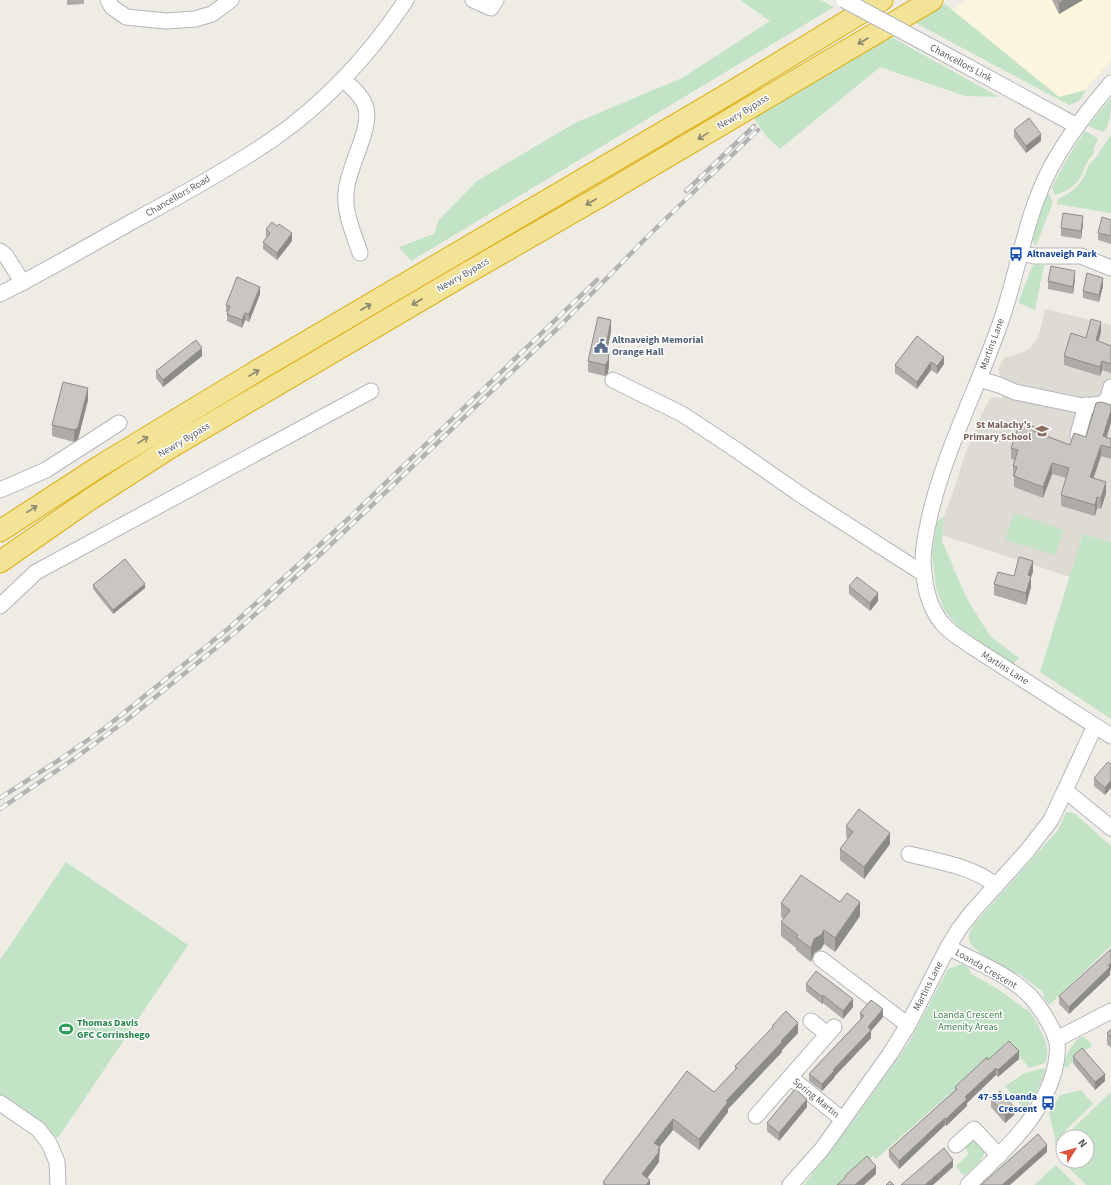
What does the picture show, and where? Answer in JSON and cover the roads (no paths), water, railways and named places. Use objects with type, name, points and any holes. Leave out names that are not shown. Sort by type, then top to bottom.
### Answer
[{"type":"highway","points":[[0,531],[100,466],[255,372],[716,101],[882,0]]},
{"type":"highway","name":"Newry Bypass","points":[[0,562],[89,500],[168,449],[932,0]]},
{"type":"street","points":[[108,0],[112,7],[126,17],[166,21],[195,19],[212,14],[231,0]]},
{"type":"street","name":"Chancellors Road","points":[[0,294],[23,283],[195,187],[274,138],[298,120],[343,79],[381,35],[406,0]]},
{"type":"street","points":[[473,0],[491,8],[496,0]]},
{"type":"street","name":"Chancellors Link","points":[[844,0],[1077,126]]},
{"type":"street","points":[[343,79],[358,94],[365,104],[368,114],[367,124],[349,175],[346,193],[347,208],[360,253]]},
{"type":"street","name":"Martins Lane","points":[[790,1185],[822,1149],[890,1054],[908,1025],[948,947],[972,912],[1027,851],[1051,820],[1066,791],[1095,726],[955,635],[942,623],[932,607],[924,574],[923,547],[934,497],[1012,287],[1020,253],[1037,197],[1050,169],[1077,126],[1111,83]]},
{"type":"street","points":[[0,251],[6,256],[23,283]]},
{"type":"street","points":[[1020,253],[1034,256],[1082,256],[1111,268]]},
{"type":"street","points":[[979,379],[1015,392],[1086,405],[1102,404],[1109,396]]},
{"type":"street","points":[[612,380],[682,414],[804,497],[924,574]]},
{"type":"street","points":[[0,606],[36,572],[371,391]]},
{"type":"street","points":[[1078,434],[1086,405]]},
{"type":"street","points":[[0,490],[46,470],[119,423]]},
{"type":"street","points":[[1095,726],[1111,736]]},
{"type":"street","points":[[1066,791],[1110,826]]},
{"type":"street","points":[[909,854],[956,866],[979,874],[996,886]]},
{"type":"street","name":"Loanda Crescent","points":[[948,947],[1008,979],[1028,994],[1042,1012],[1057,1039]]},
{"type":"street","points":[[821,959],[908,1025]]},
{"type":"street","points":[[968,1185],[1000,1156],[1020,1132],[1040,1104],[1054,1071],[1058,1051],[1057,1039],[1111,1011]]},
{"type":"street","name":"Spring Martin","points":[[756,1116],[831,1030],[811,1021]]},
{"type":"street","name":"Spring Martin","points":[[790,1077],[842,1120]]},
{"type":"street","points":[[0,1103],[38,1129],[49,1143],[57,1162],[58,1185]]},
{"type":"street","points":[[956,1145],[974,1129],[1000,1156]]},
{"type":"railway","points":[[686,191],[754,126]]},
{"type":"railway","points":[[0,809],[74,759],[128,719],[237,631],[324,551],[560,326],[649,235],[758,130]]},
{"type":"railway","points":[[0,798],[105,728],[229,628],[348,519],[597,280]]},
{"type":"place","name":"Altnaveigh Park","points":[[1016,254]]},
{"type":"place","name":"Altnaveigh Memorial Orange Hall","points":[[601,346]]},
{"type":"place","name":"St Malachy's Primary School","points":[[1042,431]]},
{"type":"place","name":"Thomas Davis GFC Corrinshego","points":[[66,1029]]},
{"type":"place","name":"47-55 Loanda Crescent","points":[[1048,1103]]},
{"type":"park label","name":"Loanda Crescent Amenity Areas","points":[[968,1020]]}]
